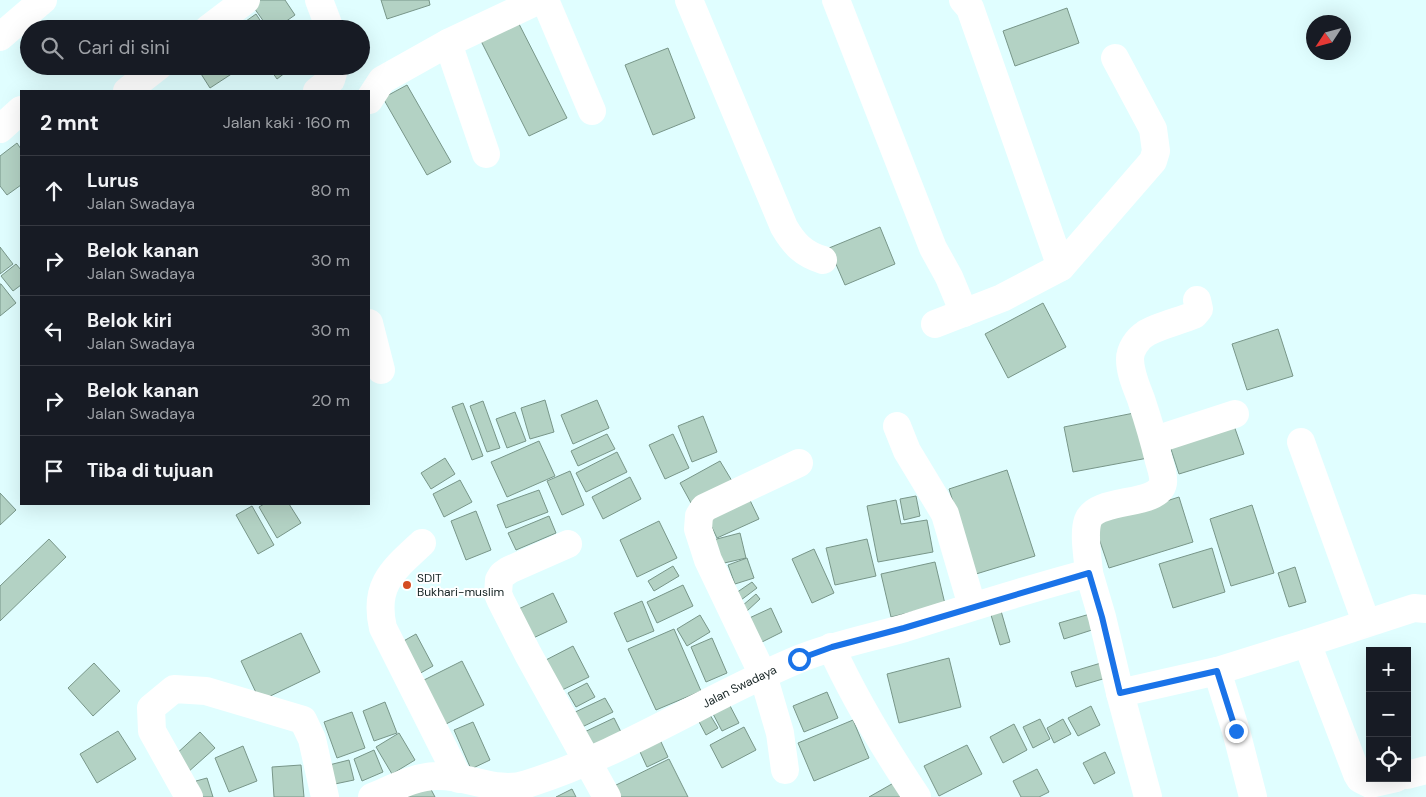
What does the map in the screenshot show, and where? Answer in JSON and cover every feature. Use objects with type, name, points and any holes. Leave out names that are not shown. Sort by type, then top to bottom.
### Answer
[{"type":"street","points":[[0,37],[43,0]]},
{"type":"street","points":[[220,20],[246,0]]},
{"type":"street","points":[[319,0],[327,20]]},
{"type":"street","points":[[370,98],[382,80],[448,43],[539,0]]},
{"type":"street","points":[[545,0],[592,111]]},
{"type":"street","points":[[689,0],[784,227],[800,249],[823,260]]},
{"type":"street","points":[[836,0],[932,248],[949,277],[964,313]]},
{"type":"street","points":[[962,0],[970,8],[1061,267]]},
{"type":"street","points":[[448,43],[486,154]]},
{"type":"street","points":[[935,324],[1002,298],[1061,267],[1153,161],[1156,151],[1152,129],[1115,58]]},
{"type":"street","points":[[127,90],[147,75]]},
{"type":"street","points":[[318,90],[331,80],[332,75]]},
{"type":"street","points":[[0,129],[20,111]]},
{"type":"street","points":[[1145,796],[1102,617],[1089,573],[1086,531],[1090,516],[1094,512],[1152,495],[1159,491],[1163,485],[1154,440],[1131,370],[1130,357],[1137,342],[1145,333],[1194,315],[1199,309],[1197,300]]},
{"type":"street","points":[[370,327],[381,370]]},
{"type":"street","points":[[1154,440],[1235,414]]},
{"type":"street","points":[[897,426],[904,445],[946,514],[972,606]]},
{"type":"street","points":[[1301,442],[1366,622]]},
{"type":"street","points":[[785,770],[780,733],[763,675],[708,560],[698,529],[699,516],[704,508],[799,463]]},
{"type":"street","points":[[422,542],[392,573],[384,586],[380,598],[379,612],[387,636],[459,779]]},
{"type":"street","points":[[568,544],[509,570],[499,580],[498,594],[528,654],[607,797]]},
{"type":"street","name":"Jalan Swadaya","points":[[379,796],[430,776],[459,779],[491,791],[525,785],[587,761],[763,675],[832,647],[904,628],[972,606],[1089,573]]},
{"type":"street","points":[[1120,693],[1217,671],[1366,622],[1414,608],[1426,609]]},
{"type":"street","points":[[1307,642],[1357,774],[1360,779],[1370,784],[1379,782]]},
{"type":"street","points":[[832,647],[845,677],[884,747],[918,797]]},
{"type":"street","points":[[1217,671],[1236,731],[1253,797]]},
{"type":"street","points":[[189,797],[152,731],[151,708],[174,689],[206,691],[303,720],[312,739],[325,797]]},
{"type":"street","points":[[1411,774],[1426,770]]},
{"type":"building","points":[[259,0],[285,0],[295,15],[288,20],[263,20],[252,5]]},
{"type":"building","points":[[381,0],[429,0],[430,5],[387,19]]},
{"type":"building","points":[[1067,8],[1079,43],[1015,66],[1003,31]]},
{"type":"building","points":[[256,14],[260,20],[248,20]]},
{"type":"building","points":[[518,22],[567,118],[529,136],[481,41]]},
{"type":"building","points":[[668,48],[695,118],[653,135],[625,65]]},
{"type":"building","points":[[202,75],[230,75],[210,88]]},
{"type":"building","points":[[274,75],[282,75],[277,79]]},
{"type":"building","points":[[407,85],[451,162],[427,175],[383,98]]},
{"type":"building","points":[[17,143],[20,148],[20,186],[7,195],[0,186],[0,156]]},
{"type":"building","points":[[880,227],[895,264],[845,285],[829,248]]},
{"type":"building","points":[[0,247],[13,264],[0,274]]},
{"type":"building","points":[[16,264],[20,269],[20,286],[13,291],[1,276]]},
{"type":"building","points":[[0,284],[16,303],[0,316]]},
{"type":"building","points":[[1043,303],[1066,347],[1008,378],[985,334]]},
{"type":"building","points":[[1278,329],[1293,376],[1247,390],[1232,344]]},
{"type":"building","points":[[545,400],[554,432],[530,439],[521,408]]},
{"type":"building","points":[[597,400],[609,428],[573,444],[561,415]]},
{"type":"building","points":[[483,401],[500,448],[487,452],[470,406]]},
{"type":"building","points":[[463,403],[483,456],[472,460],[452,407]]},
{"type":"building","points":[[515,412],[526,441],[507,448],[496,419]]},
{"type":"building","points":[[1139,412],[1148,458],[1073,472],[1064,427]]},
{"type":"building","points":[[703,416],[717,452],[692,462],[678,426]]},
{"type":"building","points":[[1232,420],[1244,454],[1179,474],[1168,440]]},
{"type":"building","points":[[607,434],[615,449],[578,466],[571,451]]},
{"type":"building","points":[[673,434],[689,468],[665,479],[649,445]]},
{"type":"building","points":[[539,441],[555,476],[507,497],[491,462]]},
{"type":"building","points":[[617,452],[627,472],[586,492],[576,473]]},
{"type":"building","points":[[445,458],[455,474],[431,489],[421,473]]},
{"type":"building","points":[[720,461],[732,481],[691,503],[680,483]]},
{"type":"building","points":[[1007,470],[1035,556],[976,574],[949,489]]},
{"type":"building","points":[[570,471],[584,505],[562,515],[547,481]]},
{"type":"building","points":[[630,477],[641,499],[603,519],[592,497]]},
{"type":"building","points":[[460,480],[472,502],[444,517],[433,494]]},
{"type":"building","points":[[539,490],[548,512],[506,528],[497,505]]},
{"type":"building","points":[[746,492],[759,519],[717,538],[704,511]]},
{"type":"building","points":[[0,493],[16,510],[0,525]]},
{"type":"building","points":[[916,496],[920,516],[904,520],[900,499]]},
{"type":"building","points":[[1179,497],[1193,542],[1109,568],[1094,524]]},
{"type":"building","points":[[896,500],[901,524],[927,520],[933,552],[878,562],[867,506]]},
{"type":"building","points":[[262,505],[290,505],[301,523],[277,538],[259,507]]},
{"type":"building","points":[[1252,505],[1274,573],[1231,586],[1210,519]]},
{"type":"building","points":[[252,506],[274,545],[258,554],[236,515]]},
{"type":"building","points":[[476,511],[491,550],[466,560],[451,521]]},
{"type":"building","points":[[549,516],[556,533],[516,550],[508,533]]},
{"type":"building","points":[[659,521],[677,558],[637,577],[620,540]]},
{"type":"building","points":[[740,533],[746,558],[720,564],[713,540]]},
{"type":"building","points":[[49,539],[66,557],[0,621],[0,586]]},
{"type":"building","points":[[867,539],[876,576],[835,585],[826,548]]},
{"type":"building","points":[[1212,548],[1225,592],[1173,608],[1159,564]]},
{"type":"building","points":[[814,549],[834,593],[812,603],[792,559]]},
{"type":"building","points":[[747,558],[754,578],[735,584],[728,565]]},
{"type":"building","points":[[935,562],[945,604],[891,617],[881,574]]},
{"type":"building","points":[[673,566],[679,576],[654,591],[648,581]]},
{"type":"building","points":[[1295,567],[1306,602],[1289,607],[1278,573]]},
{"type":"building","points":[[752,582],[757,588],[741,600],[736,593]]},
{"type":"building","points":[[683,585],[693,606],[657,623],[647,602]]},
{"type":"building","points":[[553,593],[567,622],[527,641],[512,612]]},
{"type":"building","points":[[756,594],[760,599],[747,611],[742,606]]},
{"type":"building","points":[[642,601],[654,631],[627,642],[614,613]]},
{"type":"building","points":[[771,608],[782,632],[756,645],[745,620]]},
{"type":"building","points":[[1001,611],[1010,642],[1000,645],[991,615]]},
{"type":"building","points":[[1090,614],[1095,629],[1064,639],[1059,623]]},
{"type":"building","points":[[700,615],[710,632],[687,646],[677,629]]},
{"type":"building","points":[[674,629],[701,691],[656,710],[628,649]]},
{"type":"building","points":[[301,633],[320,672],[260,701],[241,661]]},
{"type":"building","points":[[416,634],[433,666],[417,675],[400,643]]},
{"type":"building","points":[[712,638],[727,673],[706,682],[691,647]]},
{"type":"building","points":[[573,646],[589,677],[558,692],[542,662]]},
{"type":"building","points":[[949,658],[961,707],[899,723],[887,674]]},
{"type":"building","points":[[462,661],[484,705],[444,725],[422,681]]},
{"type":"building","points":[[94,663],[120,691],[93,716],[68,688]]},
{"type":"building","points":[[1101,663],[1106,678],[1076,687],[1071,672]]},
{"type":"building","points":[[587,683],[595,697],[576,707],[568,693]]},
{"type":"building","points":[[827,692],[838,718],[804,732],[793,706]]},
{"type":"building","points":[[605,698],[613,712],[578,729],[571,714]]},
{"type":"building","points":[[385,702],[397,733],[374,741],[363,711]]},
{"type":"building","points":[[728,702],[739,723],[722,731],[711,710]]},
{"type":"building","points":[[1091,706],[1100,725],[1078,736],[1068,718]]},
{"type":"building","points":[[707,710],[718,728],[706,735],[696,716]]},
{"type":"building","points":[[352,712],[365,748],[337,758],[324,722]]},
{"type":"building","points":[[614,718],[621,732],[585,749],[578,735]]},
{"type":"building","points":[[1040,719],[1050,739],[1033,748],[1023,727]]},
{"type":"building","points":[[1063,719],[1071,734],[1054,743],[1047,728]]},
{"type":"building","points":[[853,720],[869,758],[814,781],[798,743]]},
{"type":"building","points":[[473,722],[490,760],[471,769],[454,730]]},
{"type":"building","points":[[1014,724],[1027,750],[1003,763],[990,737]]},
{"type":"building","points":[[744,727],[756,750],[722,768],[710,745]]},
{"type":"building","points":[[118,731],[136,759],[97,783],[80,754]]},
{"type":"building","points":[[656,731],[668,757],[647,767],[635,741]]},
{"type":"building","points":[[200,732],[215,748],[187,773],[173,757]]},
{"type":"building","points":[[399,733],[415,760],[392,774],[376,747]]},
{"type":"building","points":[[967,745],[982,774],[939,796],[924,766]]},
{"type":"building","points":[[243,746],[257,781],[229,792],[215,758]]},
{"type":"building","points":[[374,750],[383,772],[362,781],[354,759]]},
{"type":"building","points":[[1105,752],[1115,773],[1094,784],[1083,763]]},
{"type":"building","points":[[669,759],[688,797],[615,797],[610,788]]},
{"type":"building","points":[[349,760],[354,780],[330,785],[325,766]]},
{"type":"building","points":[[301,765],[304,797],[274,797],[272,767]]},
{"type":"building","points":[[1037,769],[1049,792],[1039,797],[1021,797],[1013,781]]},
{"type":"building","points":[[207,778],[213,797],[201,797],[196,781]]},
{"type":"building","points":[[426,780],[435,797],[396,797]]},
{"type":"building","points":[[897,781],[907,797],[869,797]]},
{"type":"building","points":[[572,789],[576,797],[556,797]]},
{"type":"place","name":"SDIT Bukhari-muslim","points":[[407,585]]},
{"type":"route","points":[[799,659],[832,647],[904,628],[972,606],[1089,573],[1102,617],[1120,693],[1217,671],[1236,731]]}]
